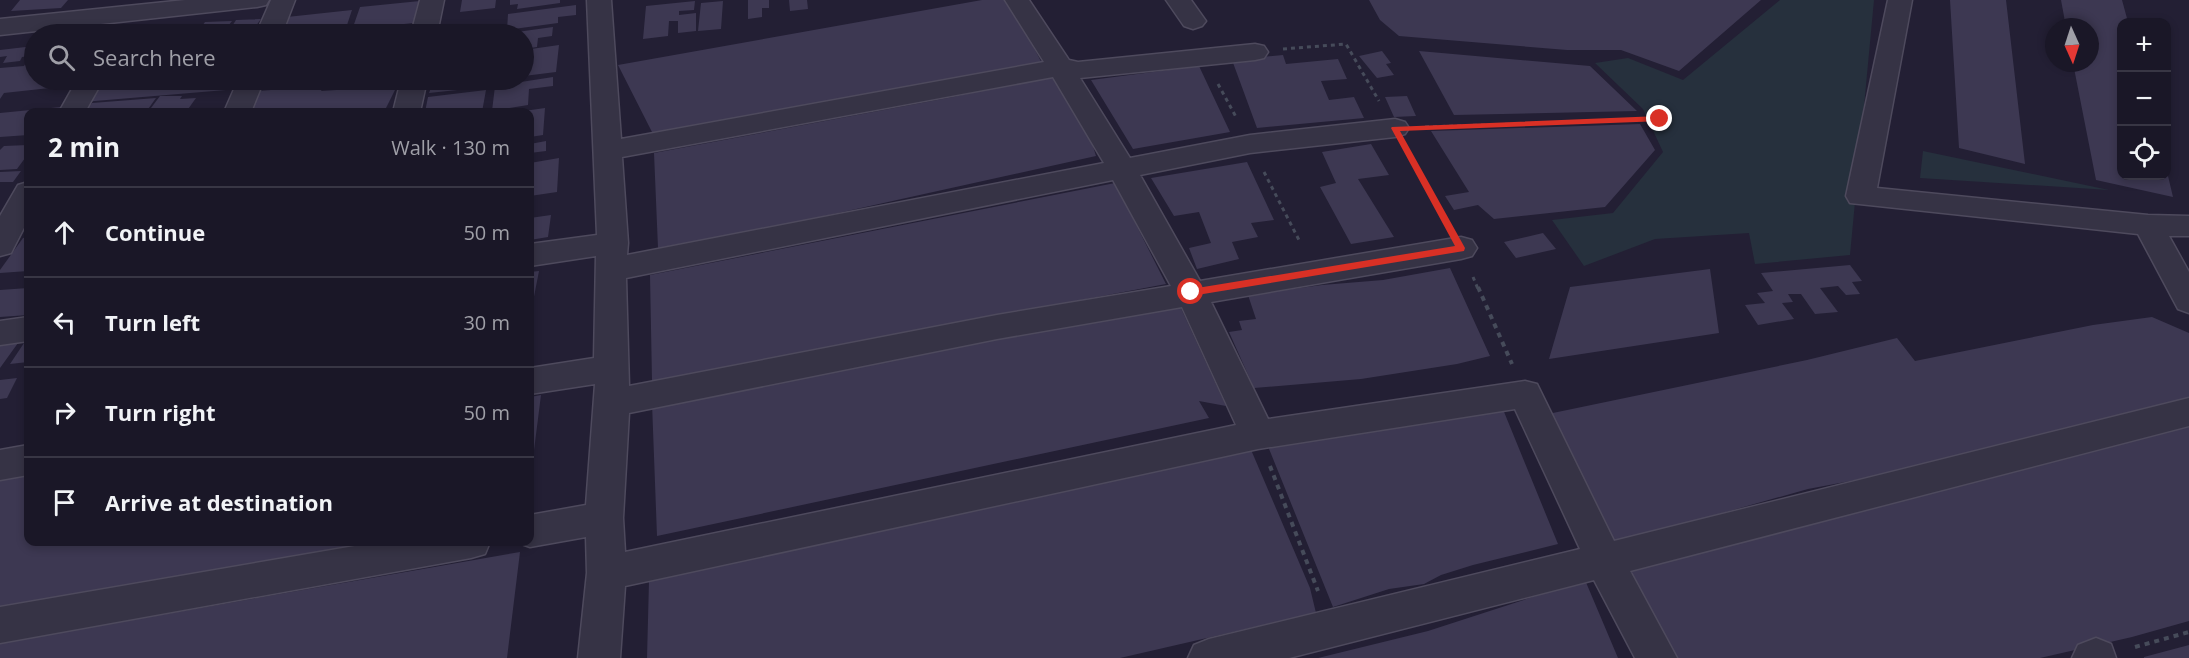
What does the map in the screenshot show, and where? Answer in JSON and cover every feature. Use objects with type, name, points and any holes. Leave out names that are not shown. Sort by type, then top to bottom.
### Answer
[{"type":"street","points":[[0,14],[10,0]]},
{"type":"street","points":[[119,24],[157,5],[257,0]]},
{"type":"street","points":[[273,24],[283,0]]},
{"type":"street","points":[[426,24],[432,0]]},
{"type":"street","points":[[599,0],[612,257],[612,403],[604,518],[607,573],[599,658]]},
{"type":"street","points":[[1017,0],[1061,67],[1191,292],[1258,435]]},
{"type":"street","points":[[1178,0],[1193,21]]},
{"type":"street","points":[[1900,0],[1862,196],[2148,225],[2189,226]]},
{"type":"street","points":[[0,27],[24,26]]},
{"type":"street","points":[[607,151],[1061,67],[1078,70],[1255,52]]},
{"type":"street","points":[[74,108],[84,90]]},
{"type":"street","points":[[240,108],[247,90]]},
{"type":"street","points":[[408,108],[412,90]]},
{"type":"street","points":[[534,255],[612,257],[1122,170],[1251,144],[1395,128]]},
{"type":"street","points":[[0,245],[24,200]]},
{"type":"street","points":[[2148,225],[2189,301]]},
{"type":"street","points":[[612,403],[997,327],[1191,292],[1461,248]]},
{"type":"street","points":[[0,333],[24,329]]},
{"type":"street","points":[[534,380],[611,368]]},
{"type":"street","points":[[607,573],[1258,435],[1525,394],[1604,560],[1656,658]]},
{"type":"street","points":[[1209,658],[1333,629],[2189,412]]},
{"type":"street","points":[[0,465],[24,461]]},
{"type":"street","points":[[534,530],[604,518]]},
{"type":"street","points":[[0,626],[449,546]]},
{"type":"path","points":[[1255,52],[1346,44],[1461,248],[1525,394]]},
{"type":"path","points":[[1395,128],[1660,119]]},
{"type":"path","points":[[1258,435],[1333,629]]},
{"type":"path","points":[[2095,658],[2189,632]]},
{"type":"shaded area","points":[[1780,0],[1874,0],[1850,255],[1755,264],[1749,233],[1655,239],[1584,266],[1552,220],[1613,213],[1663,152],[1643,109],[1595,63],[1628,58],[1683,80]]},
{"type":"shaded area","points":[[1923,151],[2109,190],[1920,178]]},
{"type":"building","points":[[20,0],[68,0],[61,8],[11,11]]},
{"type":"building","points":[[462,0],[496,0],[495,8],[460,12]]},
{"type":"building","points":[[510,0],[560,0],[560,3],[517,9],[518,4],[510,5]]},
{"type":"building","points":[[748,0],[769,0],[769,8],[762,8],[762,17],[748,19]]},
{"type":"building","points":[[789,0],[807,0],[808,9],[790,11]]},
{"type":"building","points":[[982,0],[1008,0],[1043,65],[653,134],[618,65]]},
{"type":"building","points":[[1369,0],[1761,0],[1679,71],[1621,50],[1567,50],[1399,36],[1380,20]]},
{"type":"building","points":[[1950,0],[2006,0],[2025,164],[1959,148]]},
{"type":"building","points":[[2061,0],[2122,0],[2127,18],[2117,18],[2117,180],[2169,180],[2173,197],[2096,180],[2075,72],[2099,72],[2099,18],[2064,18]]},
{"type":"building","points":[[420,1],[413,23],[404,24],[354,24],[360,7]]},
{"type":"building","points":[[695,1],[694,10],[679,11],[679,15],[696,13],[696,31],[678,33],[678,21],[669,21],[668,36],[643,39],[646,6]]},
{"type":"building","points":[[723,1],[721,29],[698,31],[701,3]]},
{"type":"building","points":[[576,5],[576,15],[558,17],[558,23],[534,26],[534,24],[507,24],[508,14]]},
{"type":"building","points":[[352,10],[347,24],[284,24],[287,17]]},
{"type":"building","points":[[261,19],[257,24],[233,24],[236,20]]},
{"type":"building","points":[[232,21],[230,24],[204,24],[205,22]]},
{"type":"building","points":[[553,27],[552,36],[538,38],[537,47],[534,47],[534,30]]},
{"type":"building","points":[[559,45],[556,72],[534,75],[534,49]]},
{"type":"building","points":[[24,47],[24,57],[20,61],[3,63],[7,56],[0,57],[0,50]]},
{"type":"building","points":[[1382,51],[1391,63],[1386,64],[1394,75],[1377,78],[1359,56]]},
{"type":"building","points":[[1419,51],[1590,66],[1637,111],[1454,115]]},
{"type":"building","points":[[1283,55],[1286,64],[1338,59],[1347,79],[1321,81],[1329,100],[1354,97],[1364,118],[1257,128],[1232,60]]},
{"type":"building","points":[[24,66],[24,90],[31,90],[4,93],[0,99],[0,68]]},
{"type":"building","points":[[1199,66],[1230,132],[1133,149],[1091,80]]},
{"type":"building","points":[[1054,75],[1091,140],[1096,156],[802,221],[658,248],[654,153],[953,97]]},
{"type":"building","points":[[553,77],[553,86],[534,88],[534,80]]},
{"type":"building","points":[[92,90],[226,90],[83,102]]},
{"type":"building","points":[[395,90],[386,108],[248,108],[258,91]]},
{"type":"building","points":[[430,90],[458,90],[429,93]]},
{"type":"building","points":[[486,90],[483,108],[426,108],[428,97]]},
{"type":"building","points":[[495,90],[529,90],[528,105],[492,108]]},
{"type":"building","points":[[160,96],[182,96],[180,99],[196,98],[189,108],[151,108]]},
{"type":"building","points":[[1407,96],[1416,116],[1394,117],[1385,97]]},
{"type":"building","points":[[156,98],[149,108],[88,108],[92,103]]},
{"type":"building","points":[[545,108],[543,135],[534,136],[534,110]]},
{"type":"building","points":[[24,111],[24,135],[0,137],[0,113]]},
{"type":"building","points":[[1640,124],[1655,150],[1605,207],[1494,219],[1478,205],[1454,210],[1445,196],[1469,192],[1431,131]]},
{"type":"building","points":[[546,141],[546,151],[534,152],[534,143]]},
{"type":"building","points":[[1371,144],[1389,175],[1358,179],[1394,237],[1351,244],[1320,187],[1336,183],[1322,152]]},
{"type":"building","points":[[24,145],[24,159],[17,169],[0,170],[0,150],[4,146]]},
{"type":"building","points":[[559,158],[557,192],[534,195],[534,162]]},
{"type":"building","points":[[1247,162],[1274,220],[1251,223],[1258,237],[1232,242],[1239,259],[1197,269],[1189,248],[1211,243],[1199,212],[1174,216],[1151,178]]},
{"type":"building","points":[[21,171],[13,182],[0,182],[0,172]]},
{"type":"building","points":[[1115,183],[1166,284],[652,381],[650,275]]},
{"type":"building","points":[[551,215],[548,237],[534,239],[534,217]]},
{"type":"building","points":[[1543,233],[1556,249],[1516,258],[1504,242]]},
{"type":"building","points":[[23,238],[24,271],[0,273],[0,270]]},
{"type":"building","points":[[1850,265],[1862,281],[1852,282],[1860,294],[1846,295],[1838,286],[1820,288],[1838,312],[1815,314],[1801,294],[1788,294],[1793,302],[1782,303],[1794,319],[1758,325],[1745,305],[1765,303],[1757,293],[1773,291],[1761,273]]},
{"type":"building","points":[[1450,268],[1490,356],[1457,364],[1361,379],[1254,388],[1229,332],[1242,330],[1239,321],[1256,319],[1248,295],[1383,280]]},
{"type":"building","points":[[1710,269],[1719,333],[1549,359],[1570,287]]},
{"type":"building","points":[[539,271],[534,297],[534,272]]},
{"type":"building","points":[[24,288],[24,315],[0,317],[0,290]]},
{"type":"building","points":[[1179,304],[1226,406],[1199,401],[1209,418],[657,536],[652,403]]},
{"type":"building","points":[[2152,317],[2189,333],[2189,400],[1861,479],[1808,489],[1608,545],[1548,414],[1807,360],[1897,338],[1915,361],[2093,325]]},
{"type":"building","points":[[18,343],[0,368],[0,344]]},
{"type":"building","points":[[24,343],[24,362],[10,364]]},
{"type":"building","points":[[17,378],[7,398],[0,399],[0,380]]},
{"type":"building","points":[[541,395],[534,450],[534,396]]},
{"type":"building","points":[[1500,402],[1558,544],[1473,565],[1441,575],[1424,584],[1389,589],[1333,607],[1265,439]]},
{"type":"building","points":[[2189,419],[2189,621],[2132,637],[2040,658],[1669,658],[1621,566]]},
{"type":"building","points":[[1249,445],[1310,588],[1316,613],[1120,658],[647,658],[649,581]]},
{"type":"building","points":[[24,476],[24,546],[365,546],[0,610],[0,479]]},
{"type":"building","points":[[520,552],[507,658],[0,658],[0,643]]},
{"type":"building","points":[[1585,580],[1618,658],[1318,658],[1428,631]]},
{"type":"building","points":[[2189,645],[2189,658],[2144,658],[2144,657]]},
{"type":"route","points":[[1191,292],[1461,248],[1395,128],[1660,119]]}]
